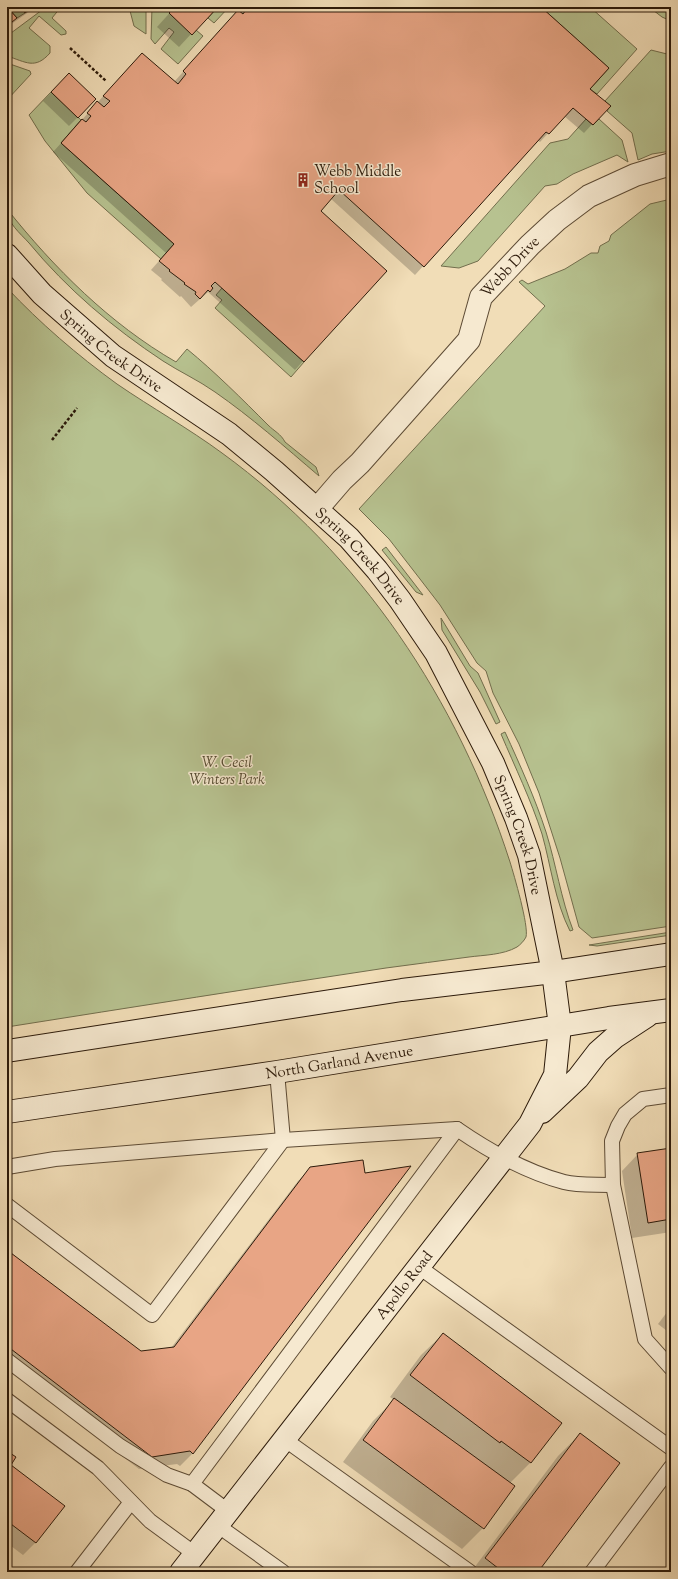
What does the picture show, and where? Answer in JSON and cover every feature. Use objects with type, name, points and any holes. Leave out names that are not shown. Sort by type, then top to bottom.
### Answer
[{"type":"street","name":"Webb Drive","points":[[317,509],[342,480],[360,463],[469,340],[481,297],[557,220],[589,196],[629,178],[671,164]]},
{"type":"street","name":"Spring Creek Drive","points":[[7,255],[42,294],[113,356],[229,434],[317,509],[349,538],[377,570],[400,600],[436,653],[472,720],[493,763],[516,818],[529,854],[553,972]]},
{"type":"street","points":[[7,1052],[402,990],[553,972],[671,954]]},
{"type":"street","name":"Apollo Road","points":[[181,1572],[530,1124],[555,1074],[560,1026],[553,972]]},
{"type":"street","points":[[530,1124],[578,1078],[598,1052],[615,1037],[662,1011]]},
{"type":"street","name":"North Garland Avenue","points":[[7,1112],[277,1072],[662,1011]]},
{"type":"lane","points":[[7,1205],[152,1315],[283,1140],[277,1072]]},
{"type":"lane","points":[[671,1095],[643,1099],[625,1114],[612,1141],[613,1185],[645,1339],[671,1368]]},
{"type":"lane","points":[[192,1484],[457,1129]]},
{"type":"lane","points":[[7,1167],[55,1159],[283,1140],[457,1129],[474,1142],[529,1170],[565,1182],[613,1185]]},
{"type":"lane","points":[[419,1268],[671,1448]]},
{"type":"lane","points":[[7,1360],[120,1446],[166,1476],[192,1484],[222,1518],[283,1572]]},
{"type":"lane","points":[[7,1400],[98,1468],[150,1520],[195,1554]]},
{"type":"lane","points":[[284,1439],[470,1572]]},
{"type":"lane","points":[[592,1572],[671,1467]]},
{"type":"lane","points":[[77,1572],[131,1502]]},
{"type":"path","points":[[70,48],[106,81]]},
{"type":"path","points":[[52,440],[77,408]]},
{"type":"green space","points":[[8,7],[21,7],[25,13],[17,18]]},
{"type":"green space","points":[[46,7],[61,7],[52,18],[66,31],[66,34],[61,35],[39,16],[29,28],[50,46],[50,53],[45,58],[35,63],[25,62],[7,56],[7,36]]},
{"type":"green space","points":[[129,7],[146,7],[146,34],[134,26]]},
{"type":"green space","points":[[152,7],[175,7],[169,13],[192,34],[196,30],[203,36],[178,64],[161,49],[174,32],[169,28],[155,44],[151,39]]},
{"type":"green space","points":[[217,7],[229,7],[214,23],[208,18]]},
{"type":"green space","points":[[541,7],[590,7],[637,49],[597,94],[590,89],[609,68]]},
{"type":"green space","points":[[649,7],[671,7],[671,21],[662,17]]},
{"type":"green space","points":[[651,50],[671,55],[671,151],[652,154],[638,160],[632,133],[607,111],[610,106],[605,101]]},
{"type":"green space","points":[[7,63],[30,71],[31,74],[7,100]]},
{"type":"green space","points":[[51,92],[81,120],[61,143],[174,244],[161,259],[87,193],[45,141],[29,115]]},
{"type":"green space","points":[[586,119],[593,125],[599,119],[622,140],[628,162],[617,155],[573,174],[557,184],[545,186],[478,261],[459,268],[441,266],[550,143],[568,139]]},
{"type":"green space","points":[[671,199],[671,926],[592,938],[579,927],[560,858],[539,793],[519,744],[493,693],[486,671],[477,663],[440,605],[389,539],[359,509],[545,306],[519,282],[522,280],[528,284],[565,269],[591,253],[598,253],[600,246],[609,241],[611,235],[650,204]]},
{"type":"green space","points":[[7,209],[64,273],[106,312],[128,330],[176,362],[187,349],[208,367],[285,442],[316,467],[319,476],[268,432],[242,412],[209,388],[169,365],[144,348],[92,307],[59,276],[18,232],[9,219]]},
{"type":"green space","name":"W. Cecil Winters Park","points":[[7,288],[46,326],[102,373],[222,453],[272,493],[318,537],[360,584],[399,635],[433,688],[463,744],[488,802],[510,862],[518,889],[525,922],[526,937],[518,946],[506,952],[386,968],[7,1027]]},
{"type":"green space","points":[[222,288],[304,362],[291,377],[215,308],[222,300],[216,295]]},
{"type":"green space","points":[[386,547],[423,595],[416,592],[382,550]]},
{"type":"green space","points":[[441,618],[470,666],[478,673],[500,722],[496,724],[480,692],[442,630]]},
{"type":"green space","points":[[505,732],[542,819],[550,844],[565,906],[573,930],[570,931],[561,908],[538,821],[501,734]]},
{"type":"green space","points":[[671,932],[671,935],[597,946],[589,945]]},
{"type":"building","points":[[7,7],[17,18],[7,26]]},
{"type":"building","points":[[21,7],[33,7],[25,13]]},
{"type":"building","points":[[175,7],[218,7],[192,35],[169,13]]},
{"type":"building","name":"Webb Middle School","points":[[248,7],[541,7],[609,68],[590,89],[611,106],[593,125],[573,108],[549,134],[546,132],[424,267],[339,190],[321,211],[387,271],[304,362],[215,282],[211,286],[213,288],[210,292],[208,290],[200,299],[195,294],[196,292],[184,284],[185,283],[159,261],[174,244],[61,143],[82,119],[86,122],[91,116],[87,113],[97,101],[104,107],[110,101],[103,96],[142,53],[178,84],[186,74],[183,71],[238,10],[243,14]]},
{"type":"building","points":[[69,73],[96,99],[78,118],[51,92]]},
{"type":"building","points":[[671,1148],[671,1219],[648,1223],[637,1153]]},
{"type":"building","points":[[363,1160],[365,1173],[411,1166],[193,1454],[190,1451],[152,1457],[7,1346],[7,1250],[141,1351],[174,1347],[310,1167]]},
{"type":"building","points":[[443,1333],[562,1423],[531,1463],[501,1441],[500,1443],[410,1375]]},
{"type":"building","points":[[394,1398],[515,1486],[484,1529],[363,1440]]},
{"type":"building","points":[[580,1433],[620,1463],[538,1572],[503,1572],[485,1558]]},
{"type":"building","points":[[7,1451],[16,1457],[11,1465],[65,1506],[36,1543],[7,1521]]},
{"type":"place","name":"Webb Middle School","points":[[303,180]]}]
